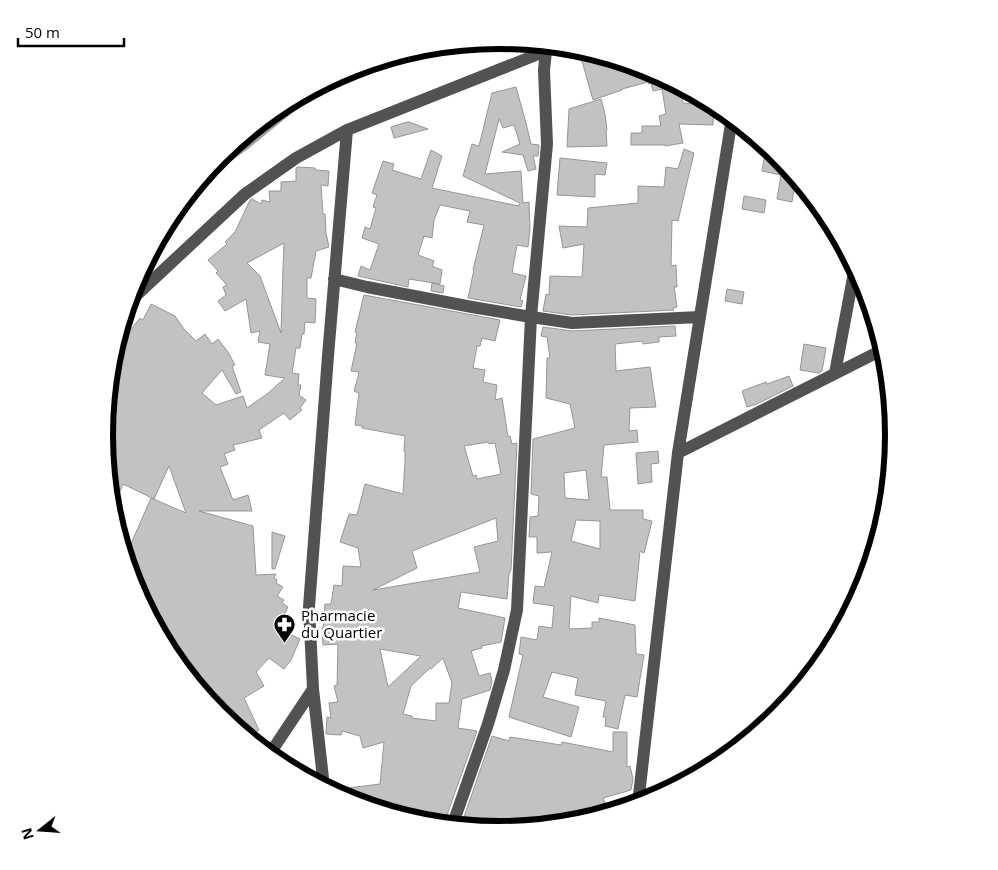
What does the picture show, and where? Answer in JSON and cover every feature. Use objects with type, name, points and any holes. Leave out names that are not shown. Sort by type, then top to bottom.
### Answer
[{"type":"street","points":[[140,292],[245,194],[296,158],[347,130],[540,51]]},
{"type":"street","points":[[455,819],[488,724],[504,670],[517,610],[531,317],[547,144],[544,70],[547,52]]},
{"type":"street","points":[[639,795],[678,453],[731,126]]},
{"type":"street","points":[[323,779],[313,689],[309,607],[347,130]]},
{"type":"street","points":[[334,279],[367,287],[572,323],[700,317]]},
{"type":"street","points":[[835,374],[853,280]]},
{"type":"street","points":[[678,453],[876,353]]},
{"type":"street","points":[[274,748],[313,689]]},
{"type":"shaded area","points":[[327,90],[302,105],[248,149],[219,169],[244,145],[284,114]]},
{"type":"building","points":[[588,59],[623,69],[670,89],[682,95],[683,103],[699,105],[714,114],[713,125],[679,124],[683,143],[665,146],[631,145],[631,133],[642,133],[642,126],[661,126],[659,116],[666,114],[662,89],[653,91],[651,83],[649,84],[648,82],[593,100],[582,61]]},
{"type":"building","points":[[516,87],[531,144],[539,145],[538,156],[533,156],[536,169],[528,171],[523,155],[502,152],[520,144],[514,125],[503,128],[499,119],[485,174],[521,171],[523,203],[529,202],[530,229],[528,247],[517,245],[512,273],[526,276],[520,300],[523,301],[521,307],[468,298],[484,225],[467,222],[470,211],[440,205],[434,220],[432,238],[424,236],[418,255],[434,261],[432,266],[442,270],[440,284],[409,279],[408,287],[358,276],[361,266],[370,270],[379,244],[362,238],[365,227],[370,229],[376,208],[373,207],[377,195],[372,193],[383,161],[394,164],[392,170],[421,179],[431,150],[442,156],[432,188],[519,206],[520,203],[463,176],[472,144],[479,146],[492,93]]},
{"type":"building","points":[[601,99],[605,114],[607,146],[567,147],[569,109]]},
{"type":"building","points":[[407,122],[428,129],[394,138],[391,127]]},
{"type":"building","points":[[684,149],[694,153],[678,221],[672,220],[671,266],[676,265],[677,287],[674,287],[677,307],[673,308],[674,310],[572,315],[543,311],[546,294],[549,295],[550,276],[582,277],[584,244],[563,248],[559,226],[587,227],[588,208],[638,203],[638,186],[664,187],[666,167],[678,169]]},
{"type":"building","points":[[765,155],[794,187],[792,202],[777,199],[781,175],[762,171]]},
{"type":"building","points":[[560,158],[607,163],[605,175],[595,174],[595,197],[557,195]]},
{"type":"building","points":[[298,167],[329,171],[328,186],[321,185],[323,214],[325,214],[329,247],[316,251],[311,278],[307,278],[307,298],[316,299],[315,323],[305,322],[300,348],[296,348],[292,373],[299,374],[298,385],[301,385],[299,395],[306,400],[300,408],[302,410],[290,420],[284,413],[259,430],[262,438],[233,445],[235,450],[224,454],[228,464],[220,467],[233,500],[248,495],[252,511],[199,511],[253,526],[256,575],[276,574],[274,578],[277,580],[276,583],[283,587],[277,596],[284,600],[282,603],[288,607],[277,628],[300,639],[291,660],[284,669],[269,658],[256,672],[264,686],[244,698],[259,730],[253,732],[209,690],[178,650],[164,628],[142,583],[129,545],[151,498],[186,513],[169,466],[154,499],[123,484],[118,497],[114,460],[114,410],[116,385],[126,336],[140,318],[143,320],[151,304],[175,316],[196,341],[205,334],[212,344],[218,339],[228,352],[235,365],[232,366],[241,392],[236,394],[222,370],[202,393],[216,405],[243,396],[247,408],[285,378],[265,375],[270,344],[258,342],[260,331],[251,333],[246,299],[225,311],[218,301],[226,295],[223,287],[227,285],[208,260],[227,244],[225,242],[235,232],[250,200],[252,199],[261,204],[262,200],[270,202],[269,191],[281,191],[281,182],[296,181],[296,168]],"holes":[[[284,243],[281,333],[260,276],[247,263]]]},
{"type":"building","points":[[744,196],[766,200],[764,213],[742,209]]},
{"type":"building","points":[[432,283],[444,286],[443,293],[431,291]]},
{"type":"building","points":[[727,289],[744,292],[742,304],[725,301]]},
{"type":"building","points":[[364,295],[500,320],[495,341],[482,338],[480,346],[477,346],[473,368],[485,370],[483,382],[497,385],[495,400],[502,398],[508,437],[510,436],[512,444],[517,443],[511,570],[507,599],[461,592],[458,608],[505,618],[501,642],[481,646],[482,648],[471,651],[479,676],[490,673],[492,681],[490,690],[462,699],[458,728],[477,731],[447,818],[399,808],[349,791],[348,788],[380,784],[384,742],[363,748],[360,736],[342,731],[341,735],[326,734],[327,717],[331,718],[329,703],[338,702],[334,686],[337,685],[338,644],[323,645],[322,628],[325,604],[331,604],[334,585],[342,586],[343,566],[361,567],[358,548],[340,542],[349,514],[357,515],[365,484],[403,494],[405,436],[355,425],[359,393],[354,391],[359,372],[351,371],[357,343],[355,343],[357,332],[355,332]],"holes":[[[488,442],[489,444],[495,443],[501,474],[477,479],[476,475],[473,476],[464,446]],[[496,518],[498,541],[474,547],[480,572],[373,590],[417,568],[412,551]],[[380,649],[421,656],[388,687]],[[443,658],[452,683],[449,703],[436,703],[436,721],[412,718],[412,716],[403,714],[411,686]]]},
{"type":"building","points":[[675,326],[676,336],[659,337],[659,342],[643,344],[643,341],[615,344],[616,371],[650,367],[656,407],[630,408],[629,431],[637,430],[638,442],[604,445],[601,477],[607,477],[610,510],[643,510],[643,519],[652,521],[644,553],[640,551],[635,601],[599,595],[598,603],[571,596],[569,629],[592,628],[592,622],[599,622],[599,618],[635,625],[636,654],[644,655],[637,697],[625,695],[618,729],[605,726],[606,717],[603,717],[606,701],[575,695],[578,678],[552,672],[543,697],[579,707],[571,737],[509,717],[523,655],[519,654],[521,637],[537,640],[539,626],[552,628],[554,606],[533,603],[535,586],[544,587],[552,552],[537,553],[537,537],[529,537],[530,517],[538,516],[539,496],[531,494],[533,439],[575,428],[570,404],[546,398],[547,358],[550,358],[547,337],[541,336],[543,327],[572,331]],"holes":[[[586,470],[589,500],[565,498],[564,473]],[[576,520],[600,521],[600,549],[571,541]]]},
{"type":"building","points":[[804,344],[826,348],[822,371],[819,373],[800,370]]},
{"type":"building","points":[[789,376],[793,386],[747,407],[742,391]]},
{"type":"building","points":[[658,451],[659,463],[651,464],[652,482],[638,484],[636,453]]},
{"type":"building","points":[[272,532],[285,536],[275,569],[272,569]]},
{"type":"building","points":[[613,732],[627,732],[627,767],[630,766],[633,779],[631,790],[603,798],[606,806],[549,818],[499,821],[465,819],[464,817],[492,736],[509,741],[510,737],[561,745],[562,742],[613,752]]},
{"type":"place","name":"Pharmacie du Quartier","points":[[285,643]]}]
